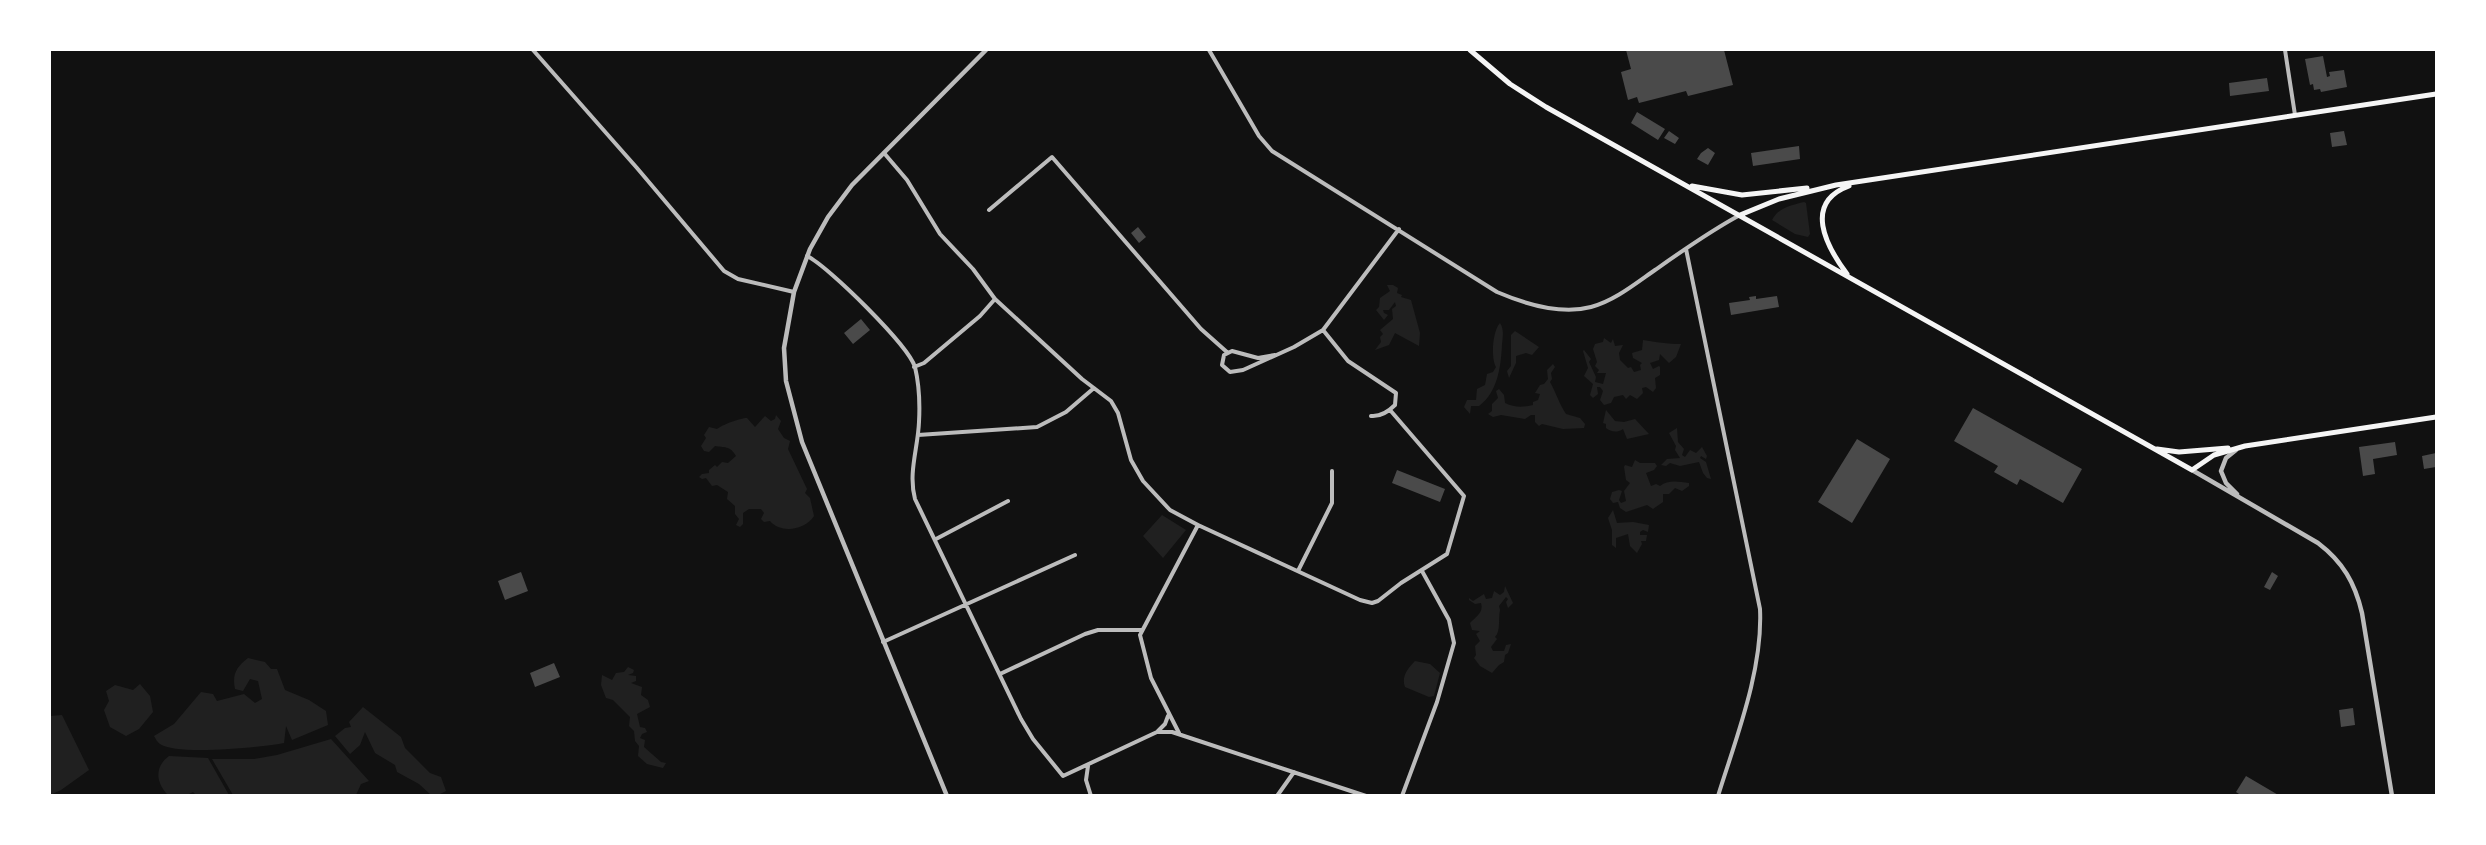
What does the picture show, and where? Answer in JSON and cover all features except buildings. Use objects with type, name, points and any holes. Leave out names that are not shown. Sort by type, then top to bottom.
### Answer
[{"type":"main road","points":[[1470,50],[1493,71],[1528,97],[2192,470],[2206,459],[2245,446]]},
{"type":"main road","points":[[1686,184],[1742,195],[1836,185],[2436,94]]},
{"type":"main road","points":[[1849,278],[1827,243],[1823,218],[1824,209],[1831,195],[1857,182]]},
{"type":"main road","points":[[1740,215],[1779,199],[1836,185]]},
{"type":"main road","points":[[2148,447],[2179,452],[2245,446],[2436,417]]},
{"type":"street","points":[[533,50],[724,271],[738,279],[794,292]]},
{"type":"street","points":[[947,795],[802,442],[790,400],[784,348],[794,292],[807,256],[837,203],[883,152],[986,50]]},
{"type":"street","points":[[1209,50],[1272,151],[1497,292],[1521,301],[1566,309],[1584,308],[1602,303],[1623,292],[1740,215]]},
{"type":"street","points":[[2285,50],[2295,115]]},
{"type":"street","points":[[883,152],[907,180],[940,234],[973,269],[995,299],[1073,371],[1111,401],[1118,413],[1131,459],[1143,481],[1170,510],[1360,600],[1372,603],[1447,554],[1464,496],[1390,410]]},
{"type":"street","points":[[988,210],[1052,156],[1201,329],[1228,352],[1258,358],[1275,355]]},
{"type":"street","points":[[1228,352],[1222,358],[1222,365],[1227,371],[1234,373],[1309,340],[1323,330],[1399,229]]},
{"type":"street","points":[[1686,249],[1760,609],[1760,634],[1753,672],[1718,795]]},
{"type":"street","points":[[807,256],[821,264],[888,328],[902,344],[915,367],[918,391],[918,435],[912,486],[915,499],[1027,730],[1063,776],[1157,732],[1165,724],[1168,713]]},
{"type":"street","points":[[915,367],[924,363],[980,316],[995,299]]},
{"type":"street","points":[[1323,330],[1348,361],[1396,393],[1395,405],[1390,410],[1381,415],[1371,416]]},
{"type":"street","points":[[918,435],[1037,428],[1066,412],[1094,388]]},
{"type":"street","points":[[2241,498],[2226,483],[2221,471],[2226,458],[2245,446]]},
{"type":"street","points":[[2192,470],[2318,543],[2342,565],[2353,583],[2367,639],[2392,795]]},
{"type":"street","points":[[1298,571],[1331,506],[1332,471]]},
{"type":"street","points":[[936,539],[1008,501]]},
{"type":"street","points":[[1179,733],[1145,661],[1140,642],[1141,630],[1198,525]]},
{"type":"street","points":[[883,642],[1075,555]]},
{"type":"street","points":[[1402,795],[1441,691],[1454,643],[1449,620],[1422,571]]},
{"type":"street","points":[[1000,674],[1085,634],[1098,630],[1141,630]]},
{"type":"street","points":[[1157,732],[1179,733],[1366,795]]},
{"type":"street","points":[[1088,765],[1086,780],[1091,795]]},
{"type":"street","points":[[1277,795],[1294,772]]},
{"type":"shaded area","points":[[1804,202],[1810,234],[1808,237],[1795,234],[1772,220],[1782,210]]},
{"type":"shaded area","points":[[1387,285],[1398,288],[1397,293],[1402,295],[1401,297],[1411,300],[1420,333],[1419,346],[1395,333],[1389,345],[1375,350],[1383,334],[1380,330],[1393,319],[1392,309],[1396,306],[1395,302],[1389,310],[1383,310],[1388,315],[1384,320],[1376,310],[1379,307],[1380,298],[1390,291]]},
{"type":"shaded area","points":[[1500,323],[1503,335],[1497,378],[1485,400],[1479,406],[1471,406],[1470,414],[1464,407],[1467,400],[1476,400],[1477,389],[1485,385],[1487,374],[1493,372],[1496,367],[1493,345]]},
{"type":"shaded area","points":[[1515,331],[1539,347],[1532,355],[1526,353],[1516,356],[1516,363],[1509,378],[1507,371],[1511,366],[1511,335]]},
{"type":"shaded area","points":[[1604,338],[1611,343],[1613,339],[1615,346],[1623,345],[1619,353],[1620,360],[1628,368],[1631,367],[1634,372],[1641,370],[1642,363],[1633,358],[1632,353],[1642,350],[1643,340],[1681,344],[1676,357],[1669,363],[1660,354],[1659,360],[1650,363],[1653,369],[1660,367],[1660,375],[1655,378],[1656,388],[1653,392],[1646,387],[1642,388],[1643,393],[1637,399],[1630,395],[1626,399],[1623,395],[1614,397],[1611,403],[1604,405],[1600,400],[1603,391],[1600,387],[1597,387],[1598,394],[1593,398],[1590,395],[1593,384],[1584,376],[1588,368],[1583,351],[1591,359],[1589,362],[1596,377],[1595,382],[1603,384],[1606,373],[1597,373],[1599,370],[1595,366],[1597,362],[1593,349],[1595,344],[1603,342]]},
{"type":"shaded area","points":[[1553,364],[1555,367],[1551,373],[1550,382],[1559,402],[1566,414],[1580,418],[1585,424],[1584,428],[1563,429],[1542,424],[1539,426],[1535,422],[1535,415],[1525,419],[1501,415],[1493,417],[1488,414],[1492,411],[1492,404],[1498,398],[1496,391],[1499,389],[1504,395],[1505,403],[1519,407],[1533,405],[1540,394],[1535,393],[1548,379],[1547,370]]},
{"type":"shaded area","points":[[1606,410],[1615,421],[1624,422],[1635,419],[1649,434],[1627,439],[1623,429],[1612,431],[1606,428],[1606,424],[1603,423]]},
{"type":"shaded area","points":[[776,415],[781,421],[778,429],[784,438],[790,441],[788,449],[807,489],[805,493],[810,498],[814,516],[805,525],[786,529],[770,521],[764,522],[761,519],[764,513],[761,509],[749,509],[743,513],[743,524],[740,527],[736,525],[739,519],[735,514],[735,506],[727,499],[728,492],[717,485],[712,486],[706,478],[699,477],[709,473],[715,465],[717,467],[722,462],[728,463],[736,456],[724,447],[715,446],[709,452],[704,451],[701,446],[706,438],[704,435],[709,427],[717,429],[747,418],[755,427],[765,416],[771,421]]},
{"type":"shaded area","points":[[1677,428],[1678,442],[1684,449],[1682,455],[1685,457],[1690,450],[1696,453],[1702,447],[1707,456],[1706,459],[1701,456],[1700,458],[1706,462],[1711,479],[1703,473],[1699,462],[1680,466],[1670,463],[1666,466],[1661,465],[1667,459],[1680,458],[1669,433]]},
{"type":"shaded area","points":[[1635,460],[1640,463],[1655,463],[1657,466],[1646,473],[1651,486],[1674,482],[1689,483],[1689,486],[1682,491],[1675,488],[1669,494],[1663,494],[1663,502],[1653,509],[1647,505],[1626,512],[1620,508],[1618,502],[1613,503],[1610,499],[1612,492],[1619,490],[1622,491],[1619,500],[1621,503],[1626,501],[1624,491],[1630,483],[1626,480],[1624,467],[1625,465],[1632,467]]},
{"type":"shaded area","points":[[1613,510],[1617,523],[1633,522],[1649,525],[1648,532],[1643,530],[1640,532],[1640,535],[1647,535],[1646,541],[1641,541],[1642,544],[1637,553],[1630,546],[1628,534],[1616,538],[1616,548],[1612,545],[1612,530],[1608,518]]},
{"type":"shaded area","points":[[1162,515],[1186,530],[1163,558],[1143,536]]},
{"type":"shaded area","points":[[1505,586],[1513,603],[1508,608],[1506,597],[1499,606],[1499,628],[1495,637],[1497,639],[1491,647],[1493,651],[1504,651],[1506,645],[1511,644],[1504,662],[1492,673],[1480,666],[1474,658],[1475,646],[1480,641],[1476,634],[1480,631],[1472,630],[1470,623],[1479,614],[1482,606],[1481,603],[1475,604],[1469,598],[1473,601],[1484,594],[1486,599],[1492,598],[1494,591],[1500,595],[1504,592]]},
{"type":"shaded area","points":[[248,658],[265,662],[271,669],[277,669],[285,690],[309,700],[326,711],[328,725],[292,740],[286,726],[284,743],[258,747],[201,750],[169,748],[158,742],[154,736],[174,724],[201,692],[213,694],[217,701],[244,694],[255,703],[262,699],[258,681],[250,679],[243,691],[235,689],[236,672]]},
{"type":"shaded area","points":[[1415,661],[1430,664],[1440,673],[1434,696],[1429,697],[1405,687],[1405,676]]},
{"type":"shaded area","points":[[628,667],[634,670],[628,675],[636,676],[636,681],[631,683],[642,687],[641,695],[648,700],[650,707],[637,714],[640,727],[645,728],[647,732],[640,738],[645,740],[644,747],[661,762],[666,763],[663,768],[647,764],[638,756],[639,746],[635,741],[634,731],[629,726],[630,717],[613,700],[606,698],[601,685],[602,675],[612,680],[616,673],[624,672]]},
{"type":"shaded area","points":[[140,684],[150,696],[153,712],[139,729],[126,736],[110,727],[104,710],[109,701],[106,691],[115,685],[133,690]]},
{"type":"shaded area","points":[[363,707],[401,737],[405,748],[430,773],[441,777],[446,791],[438,795],[431,795],[419,784],[397,772],[395,765],[375,753],[365,732],[360,745],[350,754],[335,736],[345,728],[351,727],[349,722]]},
{"type":"shaded area","points":[[62,715],[89,770],[50,795],[50,716]]},
{"type":"shaded area","points":[[331,739],[369,781],[361,784],[356,795],[233,795],[212,759],[254,759],[277,755]]},
{"type":"shaded area","points":[[169,756],[208,758],[229,795],[196,795],[193,792],[187,795],[168,795],[158,775],[161,765]]}]
